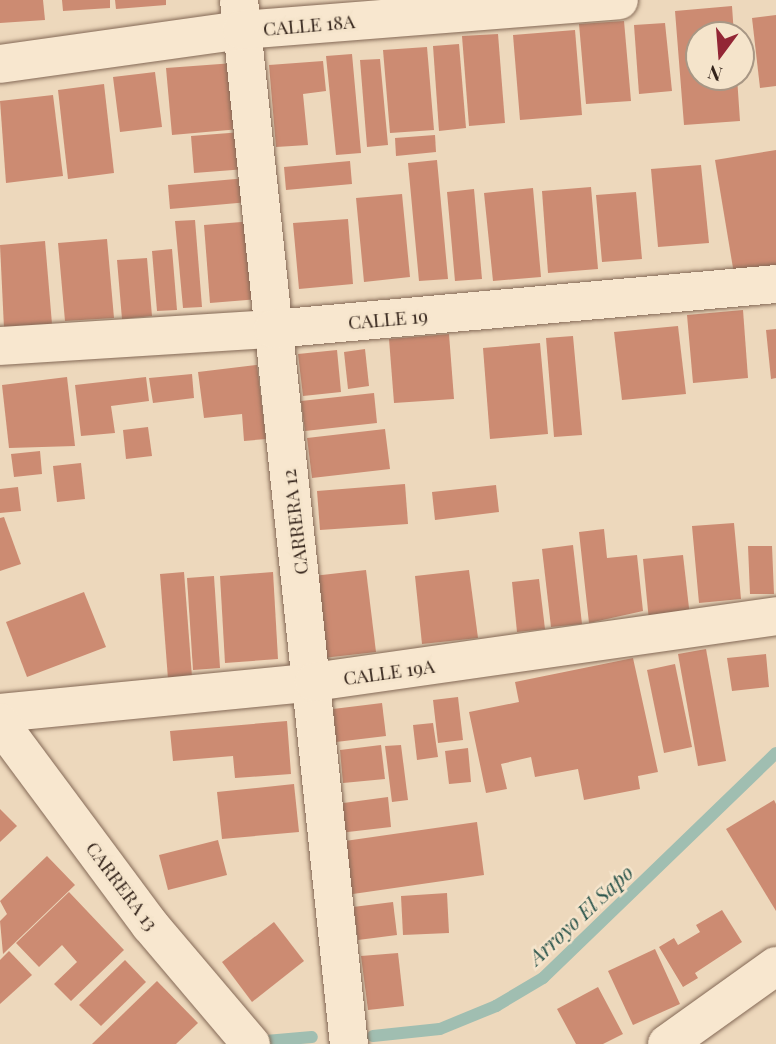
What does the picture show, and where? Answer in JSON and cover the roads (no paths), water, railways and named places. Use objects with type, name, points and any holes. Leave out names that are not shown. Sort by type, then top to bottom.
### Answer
[{"type":"street","name":"CALLE 18A","points":[[0,64],[240,15],[619,0]]},
{"type":"street","name":"CARRERA 12","points":[[240,15],[314,682],[346,1026]]},
{"type":"street","name":"CALLE 19","points":[[0,346],[274,329],[776,284]]},
{"type":"street","name":"CALLE 19A","points":[[0,713],[314,682],[776,616]]},
{"type":"street","name":"CARRERA 13","points":[[0,723],[150,925],[251,1044]]},
{"type":"street","points":[[667,1044],[776,966]]},
{"type":"waterway","name":"Arroyo El Sapo","points":[[373,1036],[440,1029],[496,1006],[543,978],[776,753]]},
{"type":"waterway","name":"Arroyo El Sapo","points":[[253,1042],[312,1037]]}]
